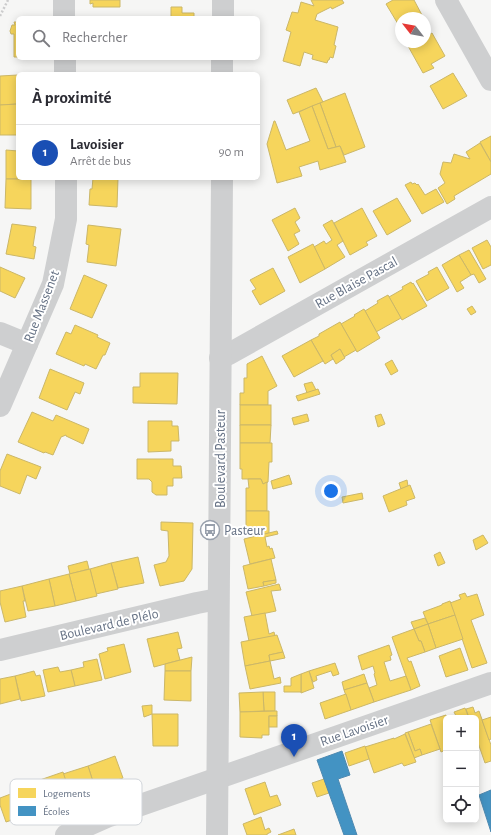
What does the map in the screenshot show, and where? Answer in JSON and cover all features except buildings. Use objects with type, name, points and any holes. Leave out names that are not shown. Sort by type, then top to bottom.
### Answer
[{"type":"street","points":[[64,0],[64,16]]},
{"type":"street","points":[[223,0],[223,16]]},
{"type":"street","points":[[446,0],[491,80]]},
{"type":"street","points":[[65,60],[65,72]]},
{"type":"street","points":[[222,60],[222,72]]},
{"type":"street","name":"Rue Massenet","points":[[0,406],[53,284],[66,219],[66,180]]},
{"type":"street","name":"Boulevard Pasteur","points":[[217,835],[222,180]]},
{"type":"street","name":"Rue Blaise Pascal","points":[[220,358],[491,207]]},
{"type":"street","points":[[0,333],[27,344]]},
{"type":"street","name":"Boulevard de Plélo","points":[[0,650],[218,599]]},
{"type":"street","name":"Rue Lavoisier","points":[[142,804],[491,682]]},
{"type":"street","name":"Rue Lavoisier","points":[[66,835],[89,825]]},
{"type":"path","points":[[0,16],[8,0]]},
{"type":"place","name":"Pasteur","points":[[210,530]]},
{"type":"place","name":"Lavoisier","points":[[294,757]]}]
